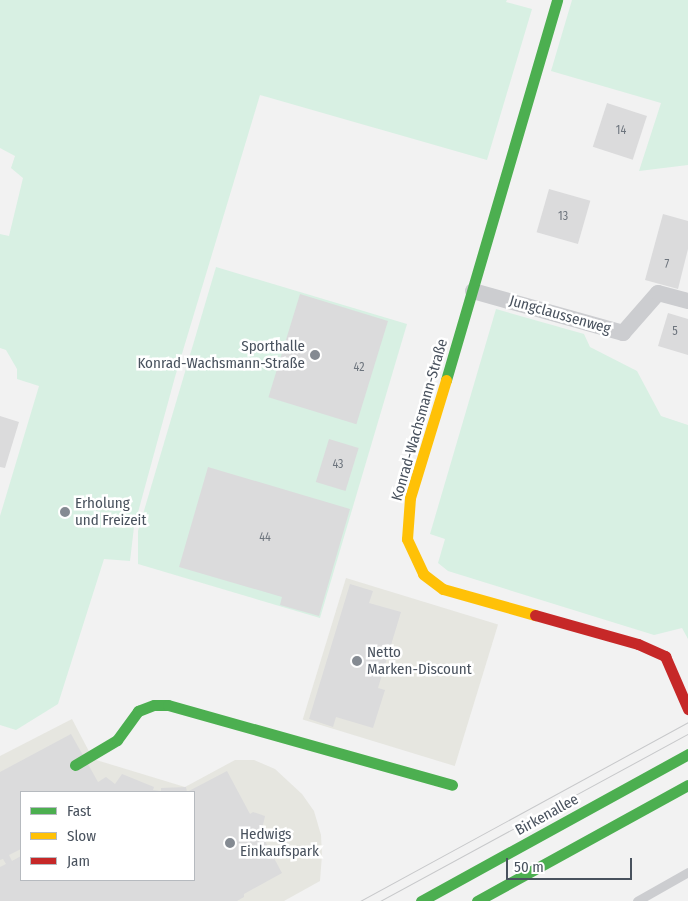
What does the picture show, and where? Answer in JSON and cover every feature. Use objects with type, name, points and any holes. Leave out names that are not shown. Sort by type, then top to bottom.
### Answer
[{"type":"street","name":"Konrad-Wachsmann-Straße","points":[[556,0],[473,291],[410,498],[407,539],[423,574],[443,589],[638,644],[665,656],[688,709]]},
{"type":"street","name":"Jungclaussenweg","points":[[473,291],[623,333],[658,293],[688,301]]},
{"type":"street","points":[[75,765],[117,740],[138,711],[154,705],[168,705],[452,785]]},
{"type":"street","name":"Birkenallee","points":[[421,901],[688,754]]},
{"type":"street","points":[[477,901],[688,784]]},
{"type":"lane","points":[[637,901],[688,872]]},
{"type":"shaded area","points":[[346,578],[498,624],[455,766],[303,720]]},
{"type":"shaded area","points":[[72,719],[93,759],[185,787],[235,760],[254,760],[275,769],[302,794],[314,811],[321,835],[320,881],[284,901],[0,901],[0,756]]},
{"type":"green space","points":[[0,0],[507,0],[506,2],[532,9],[487,160],[260,95],[175,377],[134,527],[130,561],[104,559],[58,704],[16,730],[0,725],[0,516],[39,386],[17,379],[17,369],[6,350],[0,348],[0,234],[9,236],[23,178],[11,168],[15,156],[0,148]]},
{"type":"green space","points":[[572,0],[688,0],[688,165],[639,171],[661,103],[551,71]]},
{"type":"green space","points":[[216,267],[407,324],[320,618],[138,564],[138,531]]},
{"type":"green space","points":[[496,309],[584,334],[590,347],[637,371],[661,416],[688,425],[688,639],[682,628],[654,635],[448,571],[438,563],[445,539],[430,534]]},
{"type":"building","points":[[607,103],[647,116],[633,160],[593,147]]},
{"type":"building","points":[[549,189],[590,201],[578,244],[537,232]]},
{"type":"building","points":[[663,214],[688,221],[688,249],[678,289],[645,280]]},
{"type":"building","name":"Sporthalle Konrad-Wachsmann-Straße","points":[[300,294],[388,321],[356,424],[268,397]]},
{"type":"building","points":[[668,313],[688,319],[688,355],[658,346]]},
{"type":"building","points":[[0,416],[19,422],[5,468],[0,467]]},
{"type":"building","points":[[329,439],[359,448],[345,491],[316,482]]},
{"type":"building","points":[[208,467],[350,509],[319,616],[280,605],[282,597],[179,567]]},
{"type":"building","name":"Netto Marken-Discount","points":[[350,584],[373,591],[369,603],[401,612],[378,688],[385,690],[373,728],[336,717],[333,727],[309,719]]},
{"type":"building","name":"Hedwigs Einkaufspark","points":[[71,734],[98,782],[106,777],[115,784],[122,774],[154,787],[153,790],[161,791],[20,791],[20,850],[9,855],[12,861],[20,857],[20,881],[195,881],[195,791],[189,791],[227,771],[250,814],[253,812],[265,816],[262,829],[259,830],[282,873],[244,894],[244,897],[237,901],[0,901],[0,867],[6,864],[3,859],[0,860],[0,772]]},
{"type":"building","name":"Hedwigs Einkaufspark","points":[[186,787],[187,791],[161,791],[161,788]]},
{"type":"tram line","points":[[360,901],[688,722]]},
{"type":"tram line","points":[[380,901],[688,734]]},
{"type":"traffic: fast","points":[[446,380],[557,0]]},
{"type":"traffic: fast","points":[[75,765],[117,740],[138,711],[154,705],[168,705],[452,785]]},
{"type":"traffic: fast","points":[[421,901],[688,754]]},
{"type":"traffic: fast","points":[[477,901],[688,785]]},
{"type":"traffic: slow","points":[[446,380],[410,498],[407,539],[423,574],[443,589],[535,615]]},
{"type":"traffic: jam","points":[[535,615],[638,644],[665,656],[688,709]]},
{"type":"place","name":"Sporthalle Konrad-Wachsmann-Straße","points":[[315,355]]},
{"type":"place","name":"Erholung und Freizeit","points":[[65,512]]},
{"type":"place","name":"Netto Marken-Discount","points":[[357,661]]},
{"type":"place","name":"Hedwigs Einkaufspark","points":[[230,843]]}]
